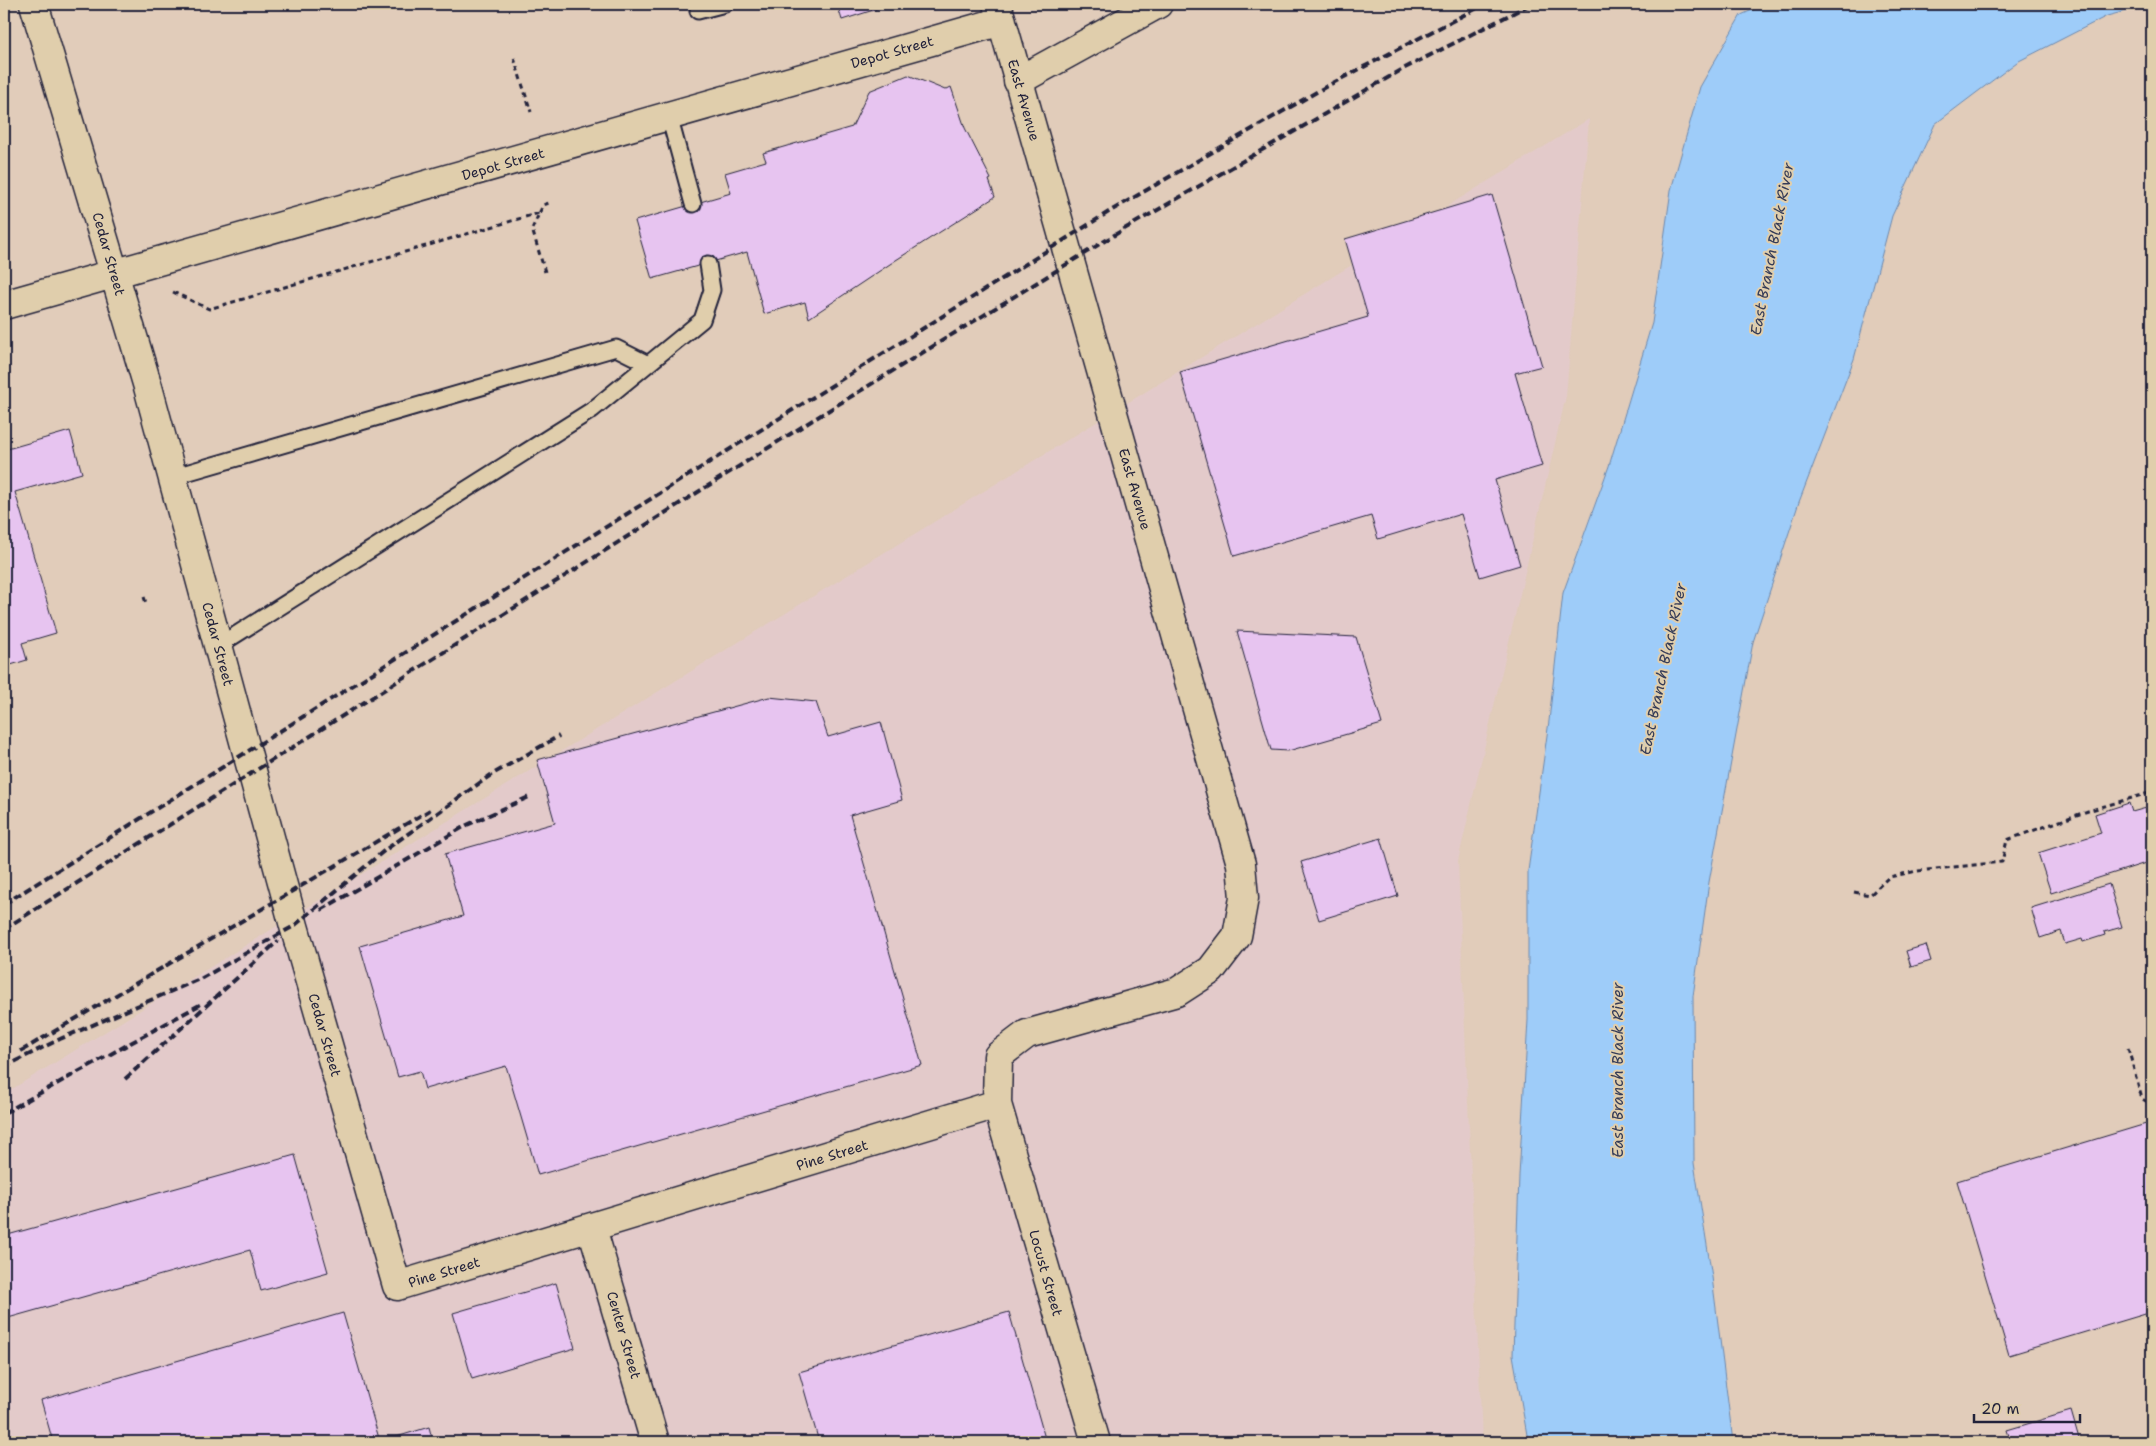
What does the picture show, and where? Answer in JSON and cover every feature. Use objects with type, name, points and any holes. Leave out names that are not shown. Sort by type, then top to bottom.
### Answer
[{"type":"street","name":"Cedar Street","points":[[34,4],[115,274],[294,926],[397,1286]]},
{"type":"street","points":[[1018,81],[1158,4]]},
{"type":"street","name":"Depot Street","points":[[4,305],[668,116],[999,12]]},
{"type":"street","name":"East Avenue","points":[[997,1104],[998,1056],[1027,1034],[1177,992],[1211,970],[1237,936],[1244,898],[1241,864],[999,12]]},
{"type":"street","name":"Pine Street","points":[[397,1286],[997,1104]]},
{"type":"street","name":"Locust Street","points":[[997,1104],[1096,1442]]},
{"type":"street","name":"Center Street","points":[[592,1228],[655,1442]]},
{"type":"lane","points":[[698,11],[725,4]]},
{"type":"lane","points":[[668,116],[693,204]]},
{"type":"lane","points":[[218,646],[592,410],[702,320],[712,290],[708,264]]},
{"type":"lane","points":[[172,477],[616,348],[648,364]]},
{"type":"path","points":[[514,58],[531,112]]},
{"type":"path","points":[[545,272],[532,229],[543,205],[552,202]]},
{"type":"path","points":[[168,289],[209,308],[539,213]]},
{"type":"path","points":[[144,597],[146,603]]},
{"type":"path","points":[[1854,892],[1870,895],[1889,876],[1917,870],[2002,862],[2007,840],[2088,811],[2152,792]]},
{"type":"path","points":[[2128,1048],[2142,1100],[2152,1104]]},
{"type":"shaded area","points":[[1589,119],[1566,396],[1458,861],[1482,1442],[4,1442],[4,1094]]},
{"type":"water","name":"East Branch Black River","points":[[1766,4],[2152,4],[2107,16],[2017,62],[1935,124],[1892,216],[1854,359],[1799,502],[1753,642],[1709,882],[1693,996],[1694,1163],[1712,1277],[1733,1442],[1531,1442],[1527,1435],[1513,1355],[1519,1176],[1528,1020],[1528,871],[1549,721],[1563,593],[1609,466],[1652,323],[1671,190],[1700,87],[1741,15]]},
{"type":"pier","points":[[2128,4],[2152,4],[2152,7],[2131,13]]},
{"type":"building","points":[[837,4],[882,4],[883,7],[842,20]]},
{"type":"building","points":[[908,75],[945,90],[951,87],[965,128],[991,179],[989,180],[995,197],[809,318],[805,302],[764,314],[747,252],[652,279],[635,221],[731,193],[725,173],[766,161],[763,153],[852,127],[869,91]]},
{"type":"building","points":[[1492,195],[1542,366],[1515,373],[1542,466],[1495,480],[1520,565],[1480,577],[1461,514],[1378,539],[1371,516],[1234,556],[1180,372],[1368,317],[1345,239]]},
{"type":"building","points":[[70,431],[82,473],[15,492],[56,633],[22,643],[27,660],[4,667],[4,450]]},
{"type":"building","points":[[1237,631],[1356,637],[1382,724],[1288,751],[1271,750]]},
{"type":"building","points":[[769,697],[816,702],[828,737],[881,722],[902,800],[850,815],[922,1065],[538,1175],[506,1066],[425,1089],[420,1071],[398,1077],[360,946],[463,916],[445,854],[555,823],[537,760]]},
{"type":"building","points":[[2129,803],[2132,812],[2150,807],[2152,811],[2152,861],[2051,893],[2038,853],[2101,833],[2095,814]]},
{"type":"building","points":[[1381,838],[1398,896],[1319,920],[1301,862]]},
{"type":"building","points":[[2109,884],[2122,927],[2104,932],[2105,935],[2083,942],[2082,939],[2065,944],[2061,931],[2040,938],[2031,908]]},
{"type":"building","points":[[1926,945],[1931,961],[1911,967],[1906,951]]},
{"type":"building","points":[[2146,1124],[2152,1145],[2152,1312],[2009,1355],[1957,1181]]},
{"type":"building","points":[[295,1155],[328,1272],[261,1291],[250,1250],[8,1318],[4,1303],[4,1236]]},
{"type":"building","points":[[556,1283],[575,1348],[472,1379],[453,1313]]},
{"type":"building","points":[[1009,1312],[1046,1442],[819,1442],[799,1372]]},
{"type":"building","points":[[343,1313],[380,1442],[53,1442],[41,1400]]},
{"type":"building","points":[[2071,1411],[2080,1442],[2011,1442],[2007,1430]]},
{"type":"building","points":[[429,1427],[433,1442],[380,1442]]},
{"type":"railway","points":[[4,904],[1112,210],[1327,86],[1485,4]]},
{"type":"railway","points":[[4,929],[803,426],[1121,231],[1403,69],[1531,4]]},
{"type":"railway","points":[[4,1067],[60,1039],[202,978],[294,926],[385,850],[491,775],[559,736]]},
{"type":"railway","points":[[321,910],[467,825],[529,797]]},
{"type":"railway","points":[[21,1051],[430,810]]},
{"type":"railway","points":[[125,1079],[278,941]]},
{"type":"railway","points":[[4,1113],[203,1003]]}]
